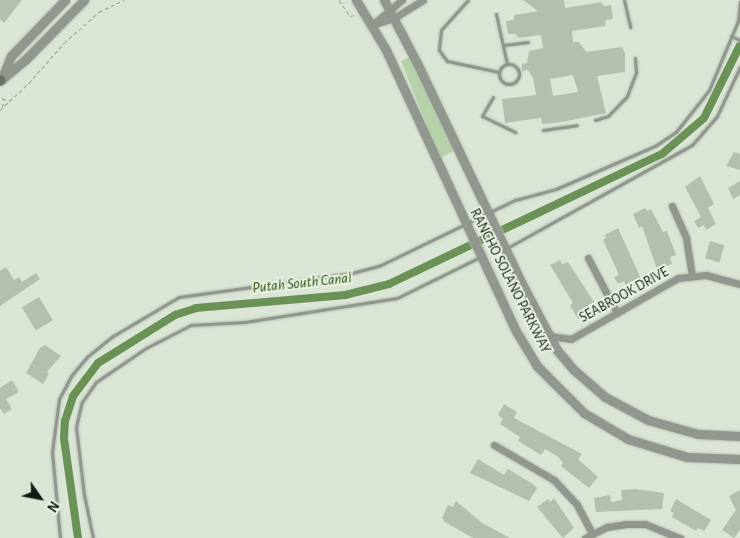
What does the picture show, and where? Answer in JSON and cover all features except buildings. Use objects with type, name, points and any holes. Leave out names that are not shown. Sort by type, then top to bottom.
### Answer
[{"type":"street","points":[[0,80],[11,56],[65,0]]},
{"type":"street","points":[[0,80],[26,59],[84,0]]},
{"type":"street","name":"RANCHO SOLANO PARKWAY","points":[[356,0],[372,25],[480,256],[537,366],[584,413],[628,440],[663,452],[710,460],[740,459]]},
{"type":"street","points":[[372,25],[386,4],[402,0]]},
{"type":"street","points":[[372,25],[394,18],[423,0]]},
{"type":"street","name":"RANCHO SOLANO PARKWAY","points":[[386,4],[550,336],[574,370],[625,410],[672,428],[740,436]]},
{"type":"street","points":[[672,206],[686,238],[692,275]]},
{"type":"street","points":[[588,258],[617,313]]},
{"type":"street","name":"SEABROOK DRIVE","points":[[550,336],[564,340],[578,335],[662,286],[692,275],[723,278],[740,284]]},
{"type":"street","points":[[494,445],[554,480],[577,505],[592,533]]},
{"type":"street","points":[[585,538],[592,533],[625,524],[645,524],[680,538]]},
{"type":"lane","points":[[468,0],[441,30],[439,50],[447,61],[499,72],[505,83],[514,82],[518,70],[507,64]]},
{"type":"lane","points":[[624,0],[630,27]]},
{"type":"lane","points":[[60,538],[52,452],[59,399],[88,356],[112,336],[179,297],[352,273],[381,265],[466,226],[655,146],[676,132],[709,90],[733,37],[738,22],[740,1]]},
{"type":"lane","points":[[496,14],[507,64]]},
{"type":"lane","points":[[733,37],[740,40]]},
{"type":"lane","points":[[504,45],[528,42]]},
{"type":"lane","points":[[595,120],[608,116],[627,96],[636,72],[635,58]]},
{"type":"lane","points":[[499,72],[507,64]]},
{"type":"lane","points":[[504,246],[692,145],[717,116],[740,67]]},
{"type":"lane","points":[[492,97],[482,116],[515,132]]},
{"type":"lane","points":[[543,130],[577,125]]},
{"type":"lane","points":[[93,538],[84,495],[76,427],[82,402],[96,382],[146,348],[191,324],[245,322],[397,298],[480,256]]},
{"type":"path","points":[[1,108],[29,83],[64,43],[99,12],[124,0]]},
{"type":"path","points":[[339,0],[350,16],[356,15]]},
{"type":"path","points":[[1,108],[4,100],[2,98]]},
{"type":"green space","points":[[410,57],[454,151],[440,158],[401,61]]},
{"type":"waterway","name":"Putah South Canal","points":[[78,538],[64,438],[65,421],[73,396],[98,363],[175,315],[196,308],[345,295],[389,284],[662,154],[704,118],[740,45]]}]
